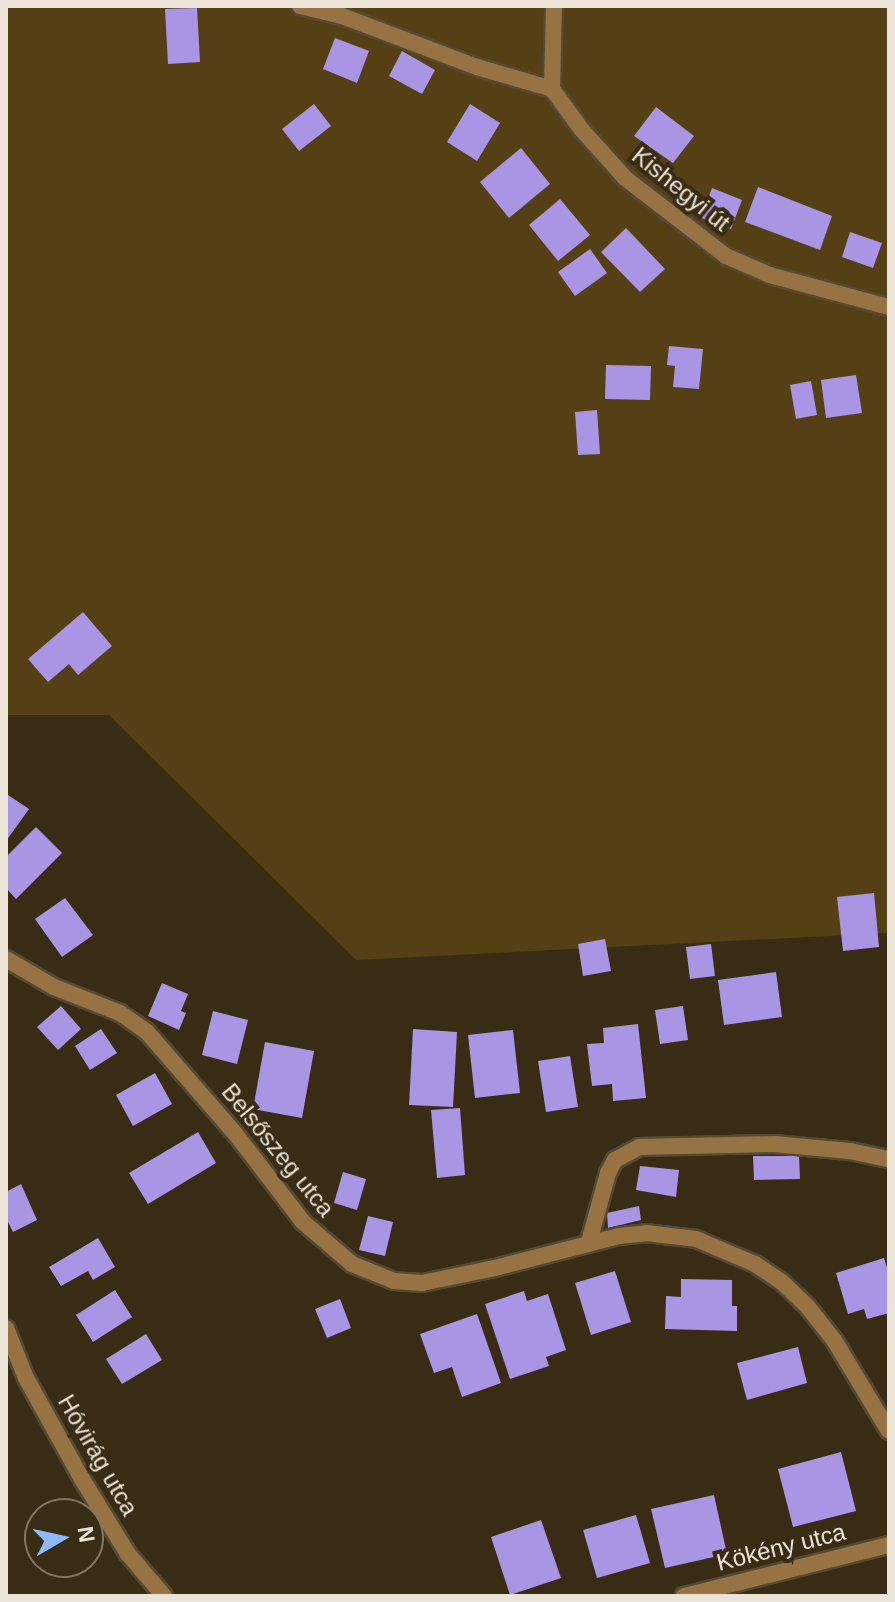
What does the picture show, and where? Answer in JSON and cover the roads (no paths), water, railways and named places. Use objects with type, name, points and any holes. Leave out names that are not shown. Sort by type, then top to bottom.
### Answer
[{"type":"street","points":[[300,6],[342,16],[477,67],[552,89],[554,6]]},
{"type":"street","name":"Kishegyi út","points":[[552,89],[582,130],[625,178],[726,256],[770,275],[889,307]]},
{"type":"street","name":"Belsőszeg utca","points":[[6,959],[54,987],[120,1013],[147,1032],[234,1132],[303,1222],[327,1246],[372,1274],[394,1281],[441,1280],[589,1242],[646,1233],[696,1239],[755,1264],[782,1282],[807,1306],[834,1340],[889,1431]]},
{"type":"street","points":[[589,1242],[608,1173],[615,1160],[639,1147],[774,1144],[850,1151],[889,1159]]},
{"type":"street","name":"Hóvirág utca","points":[[6,1328],[26,1378],[82,1479],[128,1554],[164,1596]]},
{"type":"street","name":"Kökény utca","points":[[684,1596],[889,1545]]}]
